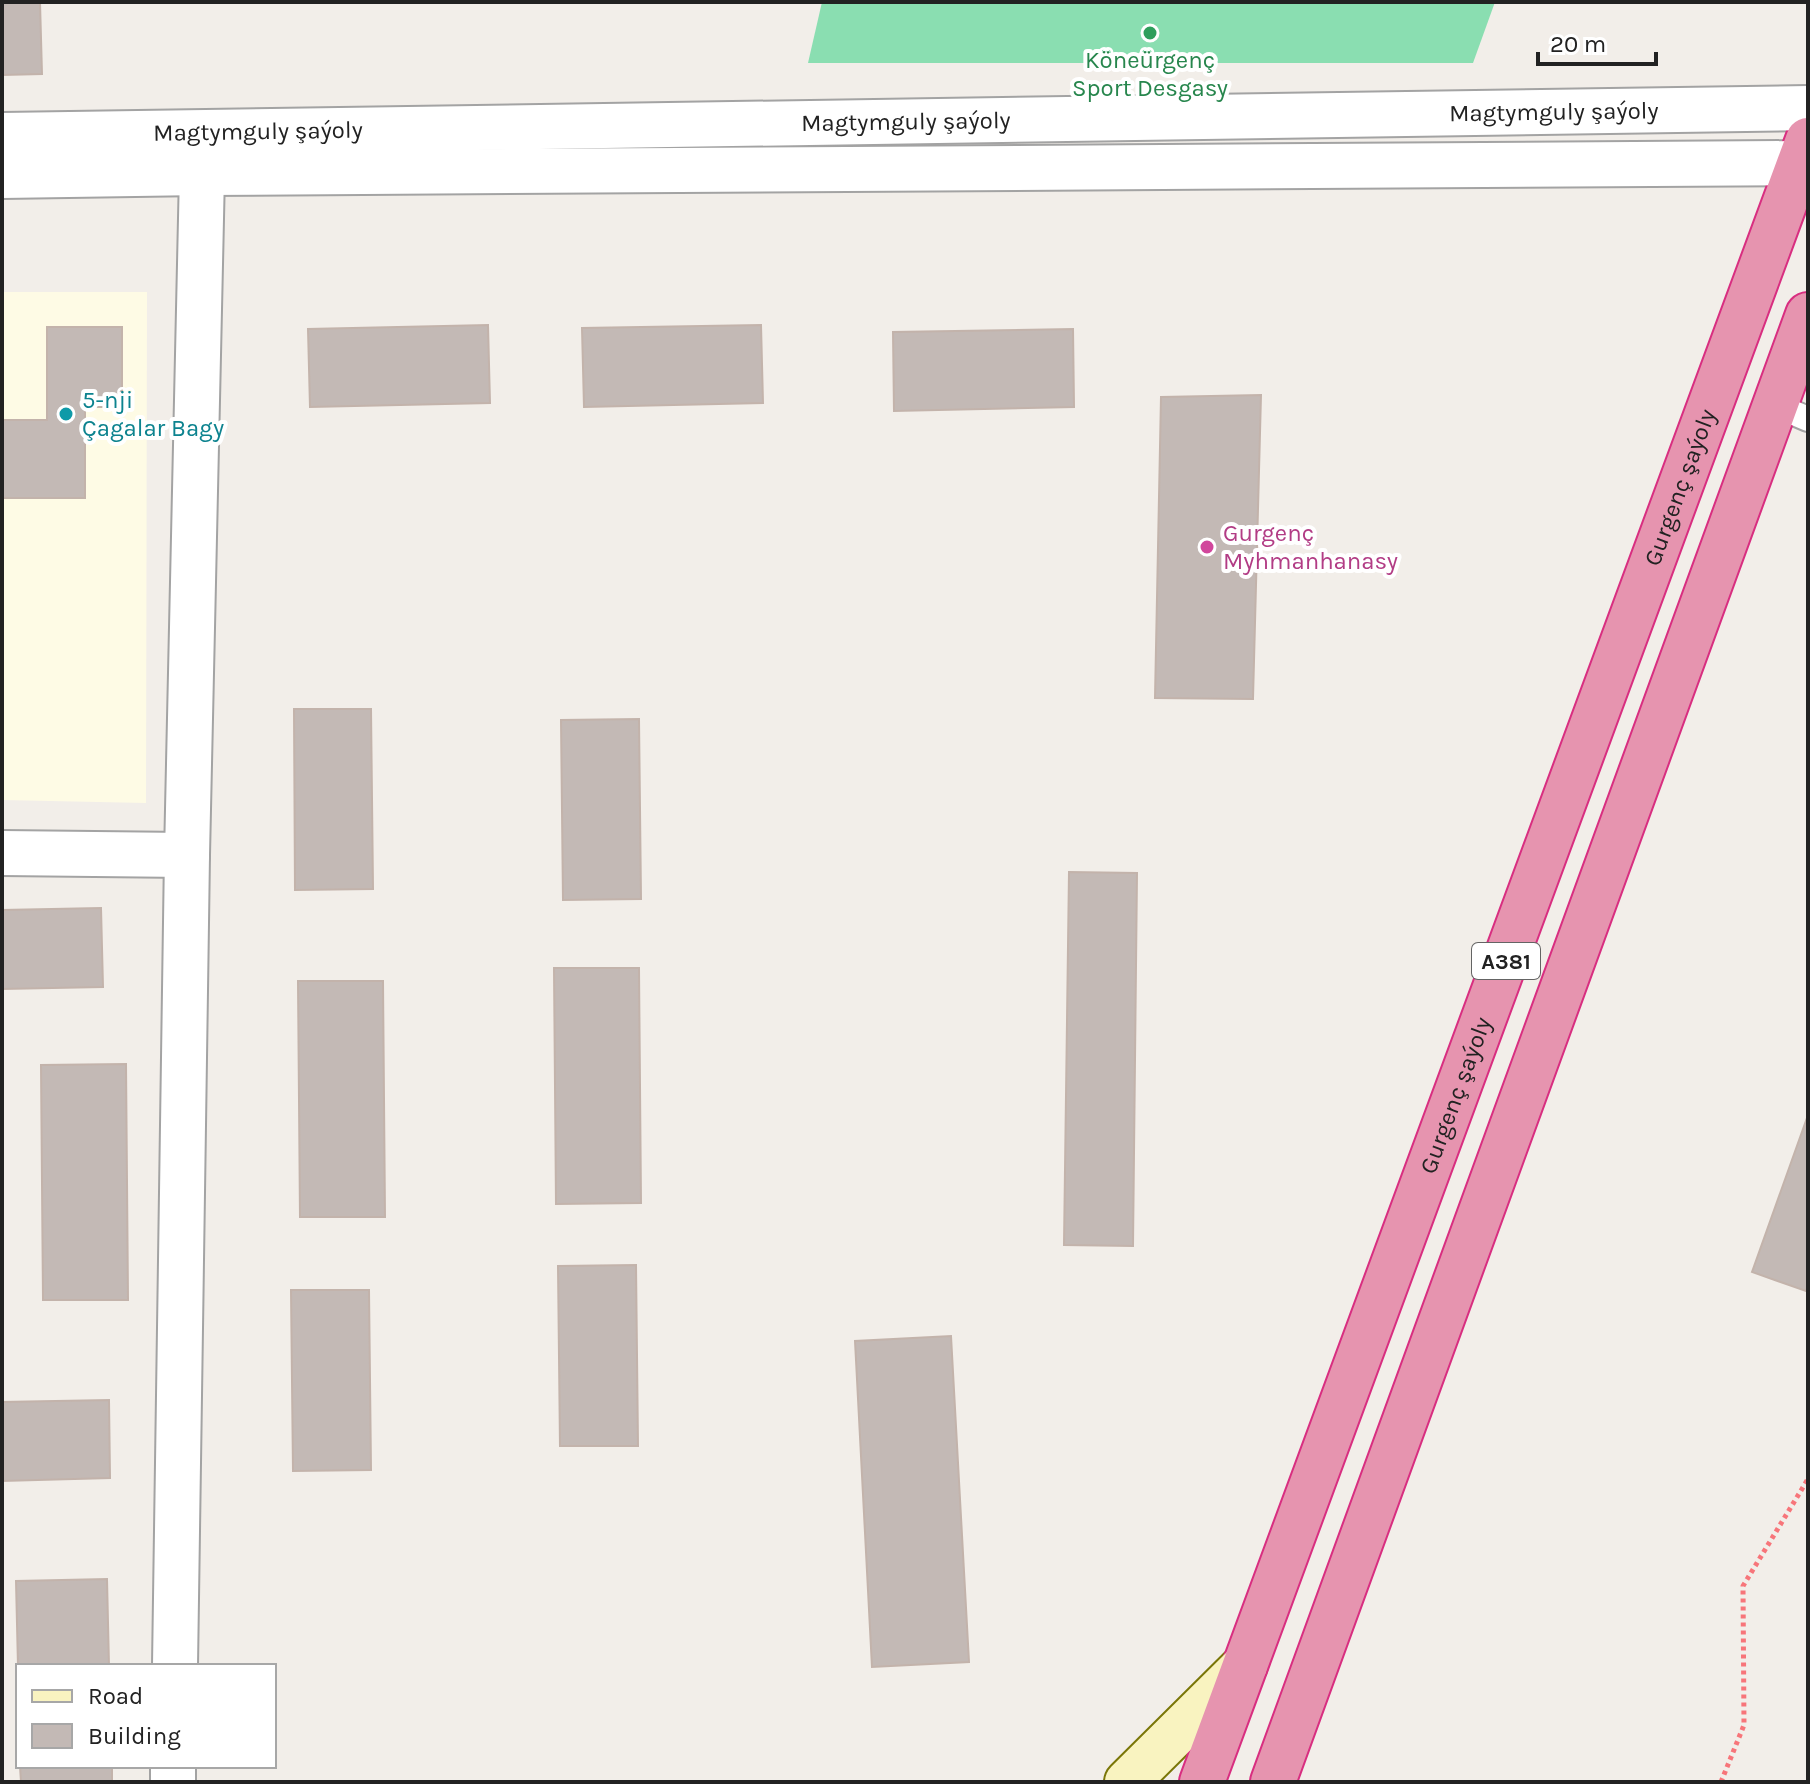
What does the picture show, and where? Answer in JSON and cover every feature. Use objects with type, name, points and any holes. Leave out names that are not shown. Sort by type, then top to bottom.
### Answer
[{"type":"highway","name":"Gurgenç şaýoly","points":[[1202,1782],[1804,152]]},
{"type":"highway","name":"A381","points":[[1273,1782],[1792,412],[1808,315]]},
{"type":"street","name":"Magtymguly şaýoly","points":[[2,135],[1808,108]]},
{"type":"street","name":"Magtymguly şaýoly","points":[[2,176],[1804,152]]},
{"type":"street","points":[[175,1664],[187,855],[202,173]]},
{"type":"street","points":[[2,853],[187,855]]},
{"type":"street","points":[[1127,1782],[1245,1665]]},
{"type":"path","points":[[1721,1782],[1744,1725],[1743,1586],[1808,1479]]},
{"type":"shaded area","points":[[2,292],[147,292],[146,803],[2,800]]},
{"type":"green space","name":"Köneürgenç Sport Desgasy","points":[[822,2],[1495,2],[1473,63],[808,63]]},
{"type":"building","points":[[2,2],[40,2],[42,74],[2,75]]},
{"type":"building","points":[[488,325],[490,403],[310,407],[308,329]]},
{"type":"building","points":[[761,325],[763,403],[584,407],[582,328]]},
{"type":"building","name":"5-nji Çagalar Bagy","points":[[47,327],[122,327],[122,407],[85,407],[85,498],[2,498],[2,420],[47,420]]},
{"type":"building","points":[[1073,329],[1074,407],[894,411],[893,332]]},
{"type":"building","name":"Gurgenç Myhmanhanasy","points":[[1261,395],[1253,699],[1155,698],[1161,397]]},
{"type":"building","points":[[294,709],[371,709],[373,889],[295,890]]},
{"type":"building","points":[[639,719],[641,899],[563,900],[561,720]]},
{"type":"building","points":[[1069,872],[1137,873],[1133,1246],[1064,1245]]},
{"type":"building","points":[[101,908],[103,987],[2,989],[2,910]]},
{"type":"building","points":[[554,968],[639,968],[641,1203],[556,1204]]},
{"type":"building","points":[[298,981],[383,981],[385,1217],[300,1217]]},
{"type":"building","points":[[126,1064],[128,1300],[43,1300],[41,1065]]},
{"type":"building","points":[[1808,1115],[1808,1285],[1806,1291],[1752,1272]]},
{"type":"building","points":[[636,1265],[638,1446],[560,1446],[558,1266]]},
{"type":"building","points":[[291,1290],[369,1290],[371,1470],[293,1471]]},
{"type":"building","points":[[951,1336],[969,1662],[872,1667],[855,1341]]},
{"type":"building","points":[[109,1400],[110,1478],[2,1481],[2,1402]]},
{"type":"building","points":[[107,1579],[109,1664],[18,1664],[16,1581]]},
{"type":"building","points":[[20,1768],[112,1768],[112,1782],[21,1782]]},
{"type":"place","name":"Köneürgenç Sport Desgasy","points":[[1150,33]]},
{"type":"place","name":"5-nji Çagalar Bagy","points":[[66,414]]},
{"type":"place","name":"Gurgenç Myhmanhanasy","points":[[1207,547]]}]
